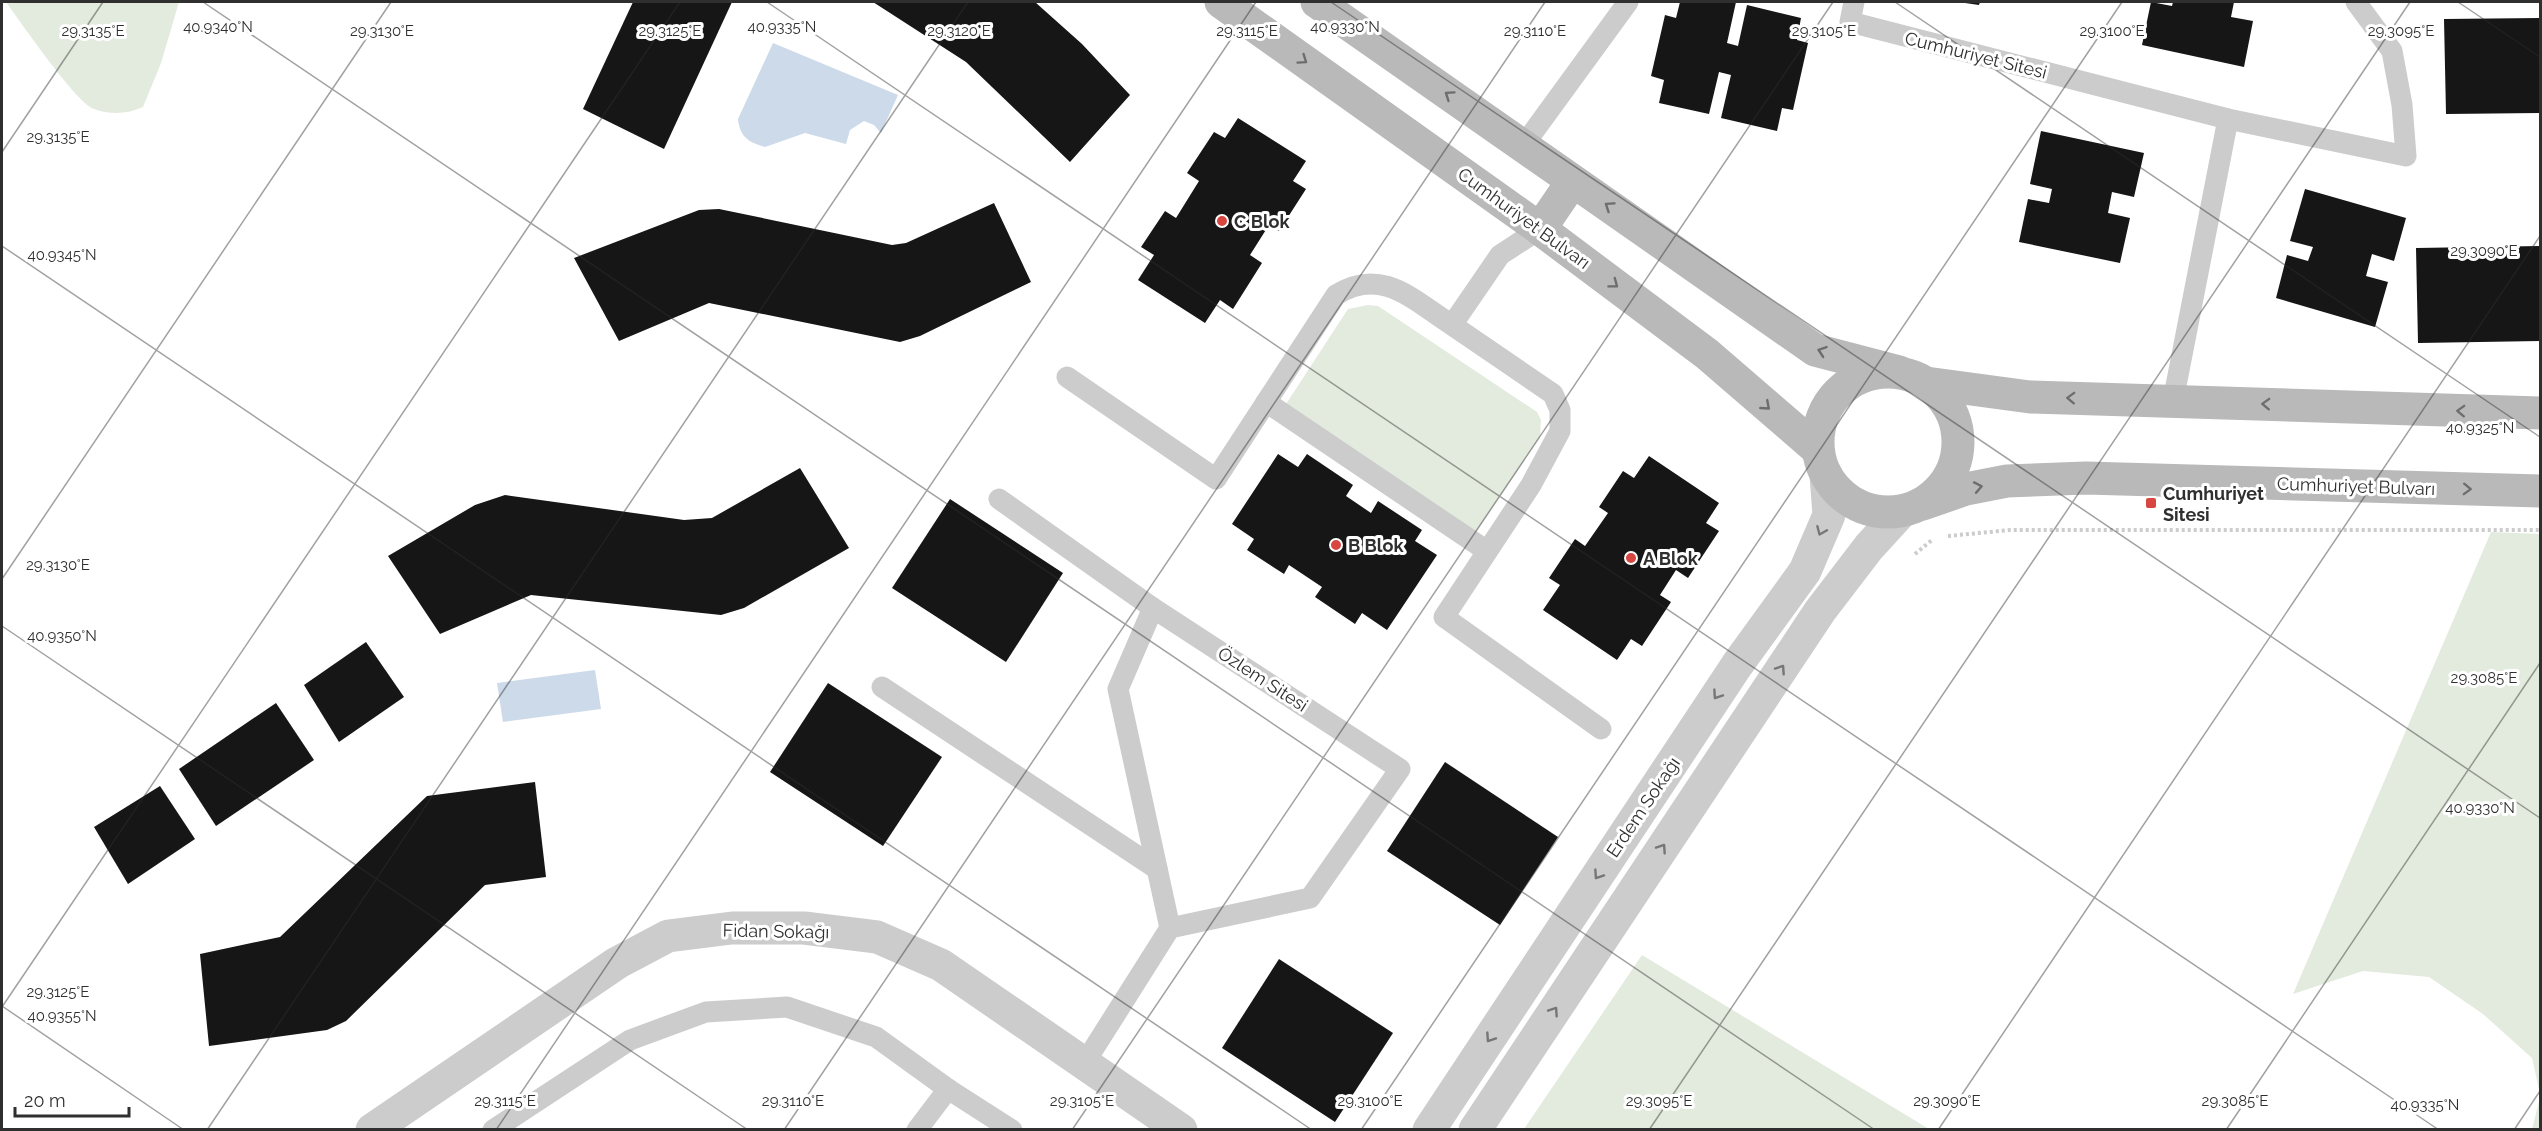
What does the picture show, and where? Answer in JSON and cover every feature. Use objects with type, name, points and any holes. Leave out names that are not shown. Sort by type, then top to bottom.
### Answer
[{"type":"street","name":"Cumhuriyet Bulvarı","points":[[1221,2],[1540,229],[1707,354],[1821,462]]},
{"type":"street","points":[[1317,2],[1572,182],[1725,284],[1815,350],[1912,377],[1938,390],[1951,408],[1958,429],[1959,451],[1953,473],[1940,491],[1912,508],[1869,547],[1820,611],[1475,1130]]},
{"type":"street","points":[[1540,229],[1572,182]]},
{"type":"street","points":[[1912,508],[1879,512],[1858,506],[1839,493],[1821,462],[1818,431],[1825,410],[1838,392],[1856,378],[1876,372],[2030,397],[2541,413]]},
{"type":"street","name":"Erdem Sokağı","points":[[1429,1130],[1737,665],[1805,571],[1829,515],[1821,462]]},
{"type":"street","name":"Cumhuriyet Bulvarı","points":[[1912,508],[1966,489],[2007,482],[2086,478],[2541,491]]},
{"type":"street","name":"Fidan Sokağı","points":[[372,1130],[617,963],[668,936],[732,928],[804,928],[877,937],[941,965],[1181,1130]]},
{"type":"lane","points":[[1523,146],[1628,2]]},
{"type":"lane","name":"Cumhuriyet Sitesi","points":[[1854,2],[1850,22],[2228,119],[2406,156],[2402,105],[2392,51],[2356,2]]},
{"type":"lane","points":[[2173,401],[2228,119]]},
{"type":"lane","points":[[1452,324],[1500,255],[1540,229]]},
{"type":"lane","points":[[1067,376],[1216,479],[1336,295],[1353,284],[1391,286],[1452,324],[1553,394],[1560,410],[1560,431],[1531,485],[1444,617],[1601,729]]},
{"type":"lane","points":[[1266,402],[1487,551]]},
{"type":"lane","points":[[999,499],[1153,608],[1118,689],[1170,928],[1084,1064]]},
{"type":"lane","name":"Özlem Sitesi","points":[[1153,608],[1400,769],[1310,898],[1170,928]]},
{"type":"lane","points":[[882,687],[1157,870]]},
{"type":"lane","points":[[493,1130],[630,1040],[706,1012],[787,1007],[876,1037],[948,1089],[1012,1130]]},
{"type":"lane","points":[[917,1130],[948,1089]]},
{"type":"path","points":[[1945,537],[2010,530],[2541,530]]},
{"type":"path","points":[[1910,558],[1934,538]]},
{"type":"shaded area","points":[[6,2],[179,2],[161,63],[143,107],[119,113],[100,111],[86,103],[62,78]]},
{"type":"shaded area","points":[[1368,305],[1378,306],[1537,412],[1541,420],[1540,437],[1476,532],[1286,404],[1348,309]]},
{"type":"shaded area","points":[[2491,532],[2540,534],[2540,1094],[2532,1058],[2483,1014],[2429,977],[2363,971],[2293,994]]},
{"type":"shaded area","points":[[1642,955],[1929,1129],[1524,1129]]},
{"type":"shaded area","points":[[2540,1097],[2540,1129],[2532,1129]]},
{"type":"water","points":[[773,43],[898,95],[881,133],[874,125],[864,121],[850,130],[846,144],[805,133],[765,147],[746,138],[738,119]]},
{"type":"water","points":[[595,670],[601,709],[503,722],[497,683]]},
{"type":"building","points":[[633,2],[732,2],[664,149],[583,109]]},
{"type":"building","points":[[873,2],[1035,2],[1082,44],[1130,95],[1070,162],[966,62]]},
{"type":"building","points":[[1680,2],[1736,2],[1727,43],[1738,46],[1747,5],[1801,18],[1797,40],[1808,43],[1793,110],[1782,108],[1777,131],[1721,118],[1731,75],[1719,72],[1709,114],[1659,103],[1664,80],[1651,76],[1665,15],[1676,18]]},
{"type":"building","points":[[1965,2],[1980,2],[1979,5]]},
{"type":"building","points":[[2151,2],[2172,6],[2173,2],[2234,2],[2231,17],[2253,21],[2244,67],[2142,45]]},
{"type":"building","points":[[2540,18],[2540,113],[2446,114],[2444,19]]},
{"type":"building","name":"C Blok","points":[[1238,118],[1306,161],[1293,181],[1306,189],[1279,231],[1269,225],[1250,255],[1262,263],[1233,309],[1220,300],[1205,323],[1138,280],[1154,255],[1141,247],[1165,211],[1176,218],[1199,181],[1187,173],[1214,132],[1225,138]]},
{"type":"building","points":[[2041,131],[2144,153],[2134,197],[2112,192],[2108,213],[2130,218],[2120,263],[2019,242],[2028,199],[2049,203],[2052,189],[2030,184]]},
{"type":"building","points":[[2305,189],[2406,218],[2394,261],[2372,254],[2366,276],[2388,282],[2375,327],[2276,298],[2287,255],[2308,261],[2313,247],[2290,241]]},
{"type":"building","points":[[994,203],[1031,282],[920,336],[900,342],[709,303],[619,341],[574,258],[699,210],[719,209],[892,245],[906,243]]},
{"type":"building","points":[[2540,246],[2540,341],[2418,343],[2416,248]]},
{"type":"building","name":"B Blok","points":[[1278,454],[1298,467],[1307,454],[1353,485],[1346,496],[1371,513],[1378,501],[1422,530],[1415,541],[1437,555],[1387,630],[1362,613],[1355,624],[1315,597],[1322,587],[1289,565],[1284,574],[1247,550],[1254,539],[1232,524]]},
{"type":"building","name":"A Blok","points":[[1649,456],[1719,503],[1706,523],[1719,531],[1688,578],[1676,570],[1660,595],[1671,602],[1642,646],[1631,639],[1617,660],[1543,610],[1560,585],[1549,578],[1575,539],[1585,546],[1608,513],[1599,507],[1623,471],[1634,478]]},
{"type":"building","points":[[800,468],[849,548],[744,608],[721,615],[531,595],[440,634],[388,556],[475,505],[505,495],[684,520],[712,518]]},
{"type":"building","points":[[950,499],[1063,573],[1006,662],[892,588]]},
{"type":"building","points":[[366,642],[404,697],[339,742],[304,685]]},
{"type":"building","points":[[828,683],[942,757],[883,846],[770,772]]},
{"type":"building","points":[[276,703],[314,760],[216,826],[179,769]]},
{"type":"building","points":[[1445,762],[1558,837],[1500,925],[1387,851]]},
{"type":"building","points":[[535,782],[546,877],[485,885],[346,1021],[327,1030],[209,1046],[200,954],[280,937],[427,796]]},
{"type":"building","points":[[160,786],[195,839],[128,884],[94,827]]},
{"type":"building","points":[[1279,959],[1393,1033],[1335,1122],[1222,1048]]},
{"type":"place","name":"C Blok","points":[[1222,221]]},
{"type":"place","name":"Cumhuriyet Sitesi","points":[[2151,503]]},
{"type":"place","name":"B Blok","points":[[1336,545]]},
{"type":"place","name":"A Blok","points":[[1631,558]]}]
